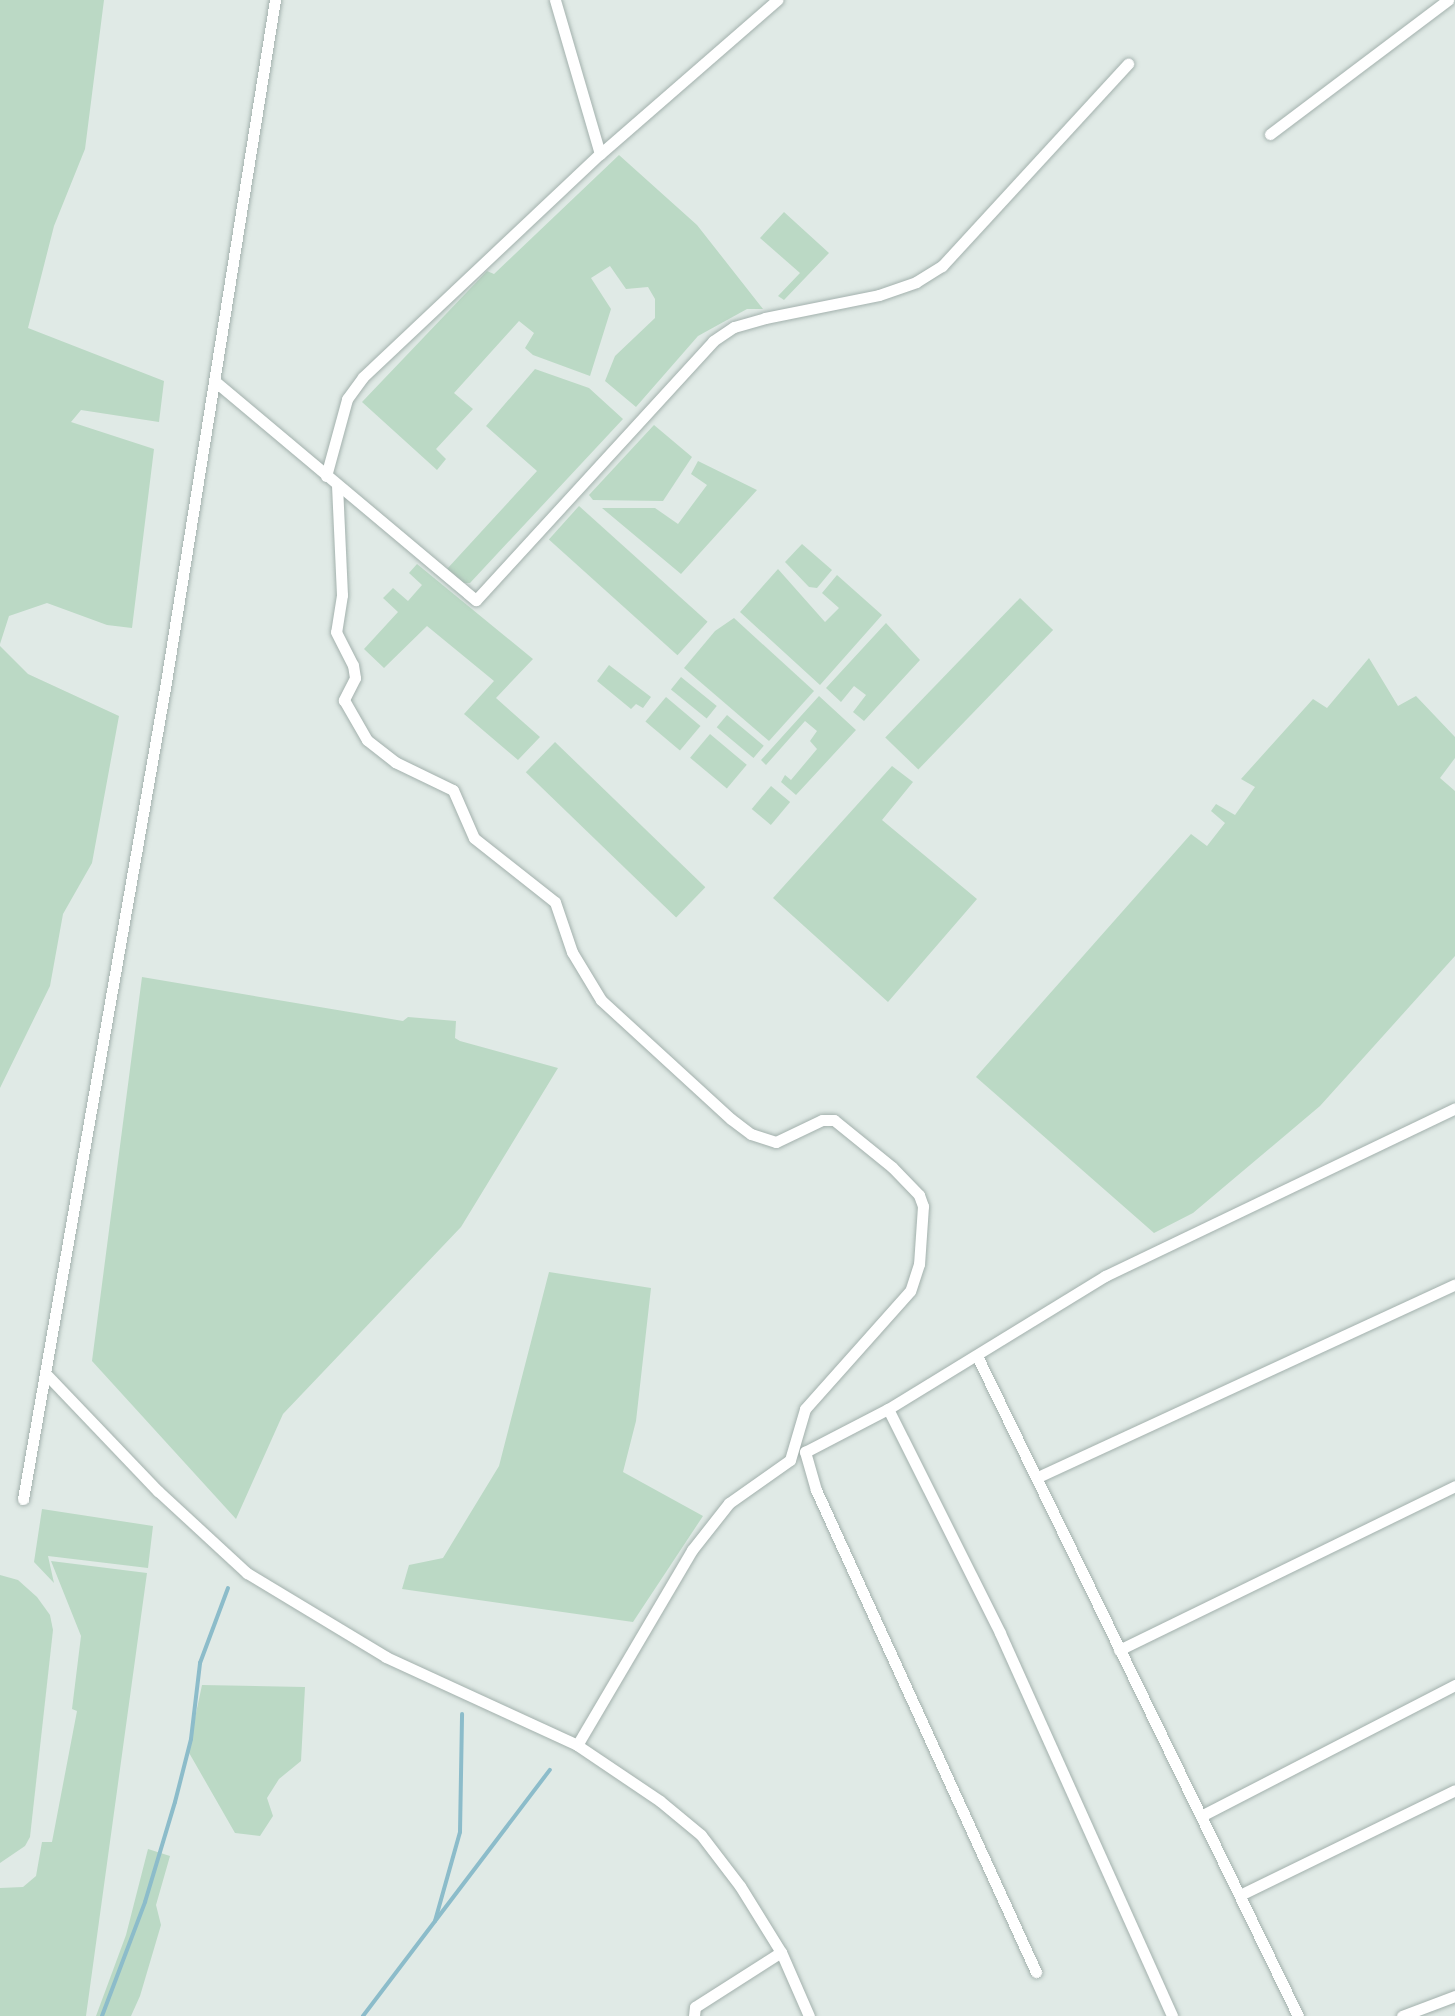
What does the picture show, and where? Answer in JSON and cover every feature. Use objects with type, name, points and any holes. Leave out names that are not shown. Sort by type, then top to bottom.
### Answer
[{"type":"street","points":[[23,1499],[216,382],[275,0]]},
{"type":"street","points":[[555,0],[600,154]]},
{"type":"street","points":[[326,476],[347,399],[363,377],[600,154],[777,0]]},
{"type":"street","points":[[1270,134],[1448,0]]},
{"type":"street","points":[[216,382],[476,600],[713,341],[734,327],[916,282],[942,266],[1128,64]]},
{"type":"street","points":[[338,485],[342,595],[336,632],[353,664],[355,678],[344,700],[368,740],[395,762],[452,790],[474,838],[555,902],[572,952],[601,1000],[731,1119],[750,1134],[776,1142],[822,1120],[834,1120],[919,1194],[923,1226],[910,1292],[805,1409],[790,1460]]},
{"type":"street","points":[[577,1745],[692,1550],[730,1503],[790,1460],[888,1409],[1105,1276],[1455,1108]]},
{"type":"street","points":[[1038,1478],[1455,1284]]},
{"type":"street","points":[[977,1356],[1298,2016]]},
{"type":"street","points":[[46,1374],[158,1490],[247,1574],[386,1657],[577,1745],[660,1801],[700,1835],[740,1886],[781,1952],[809,2016]]},
{"type":"street","points":[[888,1409],[1000,1633],[1172,2016]]},
{"type":"street","points":[[806,1452],[816,1490],[1036,1972]]},
{"type":"street","points":[[1119,1650],[1455,1486]]},
{"type":"street","points":[[1201,1816],[1455,1685]]},
{"type":"street","points":[[1240,1895],[1455,1790]]},
{"type":"street","points":[[694,2016],[695,2007],[781,1952]]},
{"type":"street","points":[[1402,2016],[1455,1996]]},
{"type":"green space","points":[[0,0],[104,0],[85,149],[54,226],[28,328],[164,381],[159,422],[81,410],[71,422],[154,449],[132,628],[107,625],[47,603],[9,616],[0,644]]},
{"type":"green space","points":[[619,155],[697,225],[763,309],[747,309],[698,336],[636,407],[605,381],[615,356],[655,318],[655,299],[648,287],[626,289],[610,266],[591,278],[611,309],[590,376],[533,355],[525,348],[534,333],[519,321],[454,393],[473,409],[436,449],[446,459],[437,470],[362,402],[487,271],[494,274]]},
{"type":"green space","points":[[784,212],[829,253],[784,300],[778,296],[800,273],[760,238]]},
{"type":"green space","points":[[535,369],[589,388],[623,419],[470,583],[464,583],[447,569],[537,471],[486,426]]},
{"type":"green space","points":[[654,425],[692,457],[663,501],[593,500],[589,495]]},
{"type":"green space","points":[[698,461],[757,490],[681,574],[602,508],[655,508],[678,524],[707,485],[691,474]]},
{"type":"green space","points":[[579,506],[708,622],[677,655],[549,539]]},
{"type":"green space","points":[[802,544],[832,570],[817,588],[809,587],[785,562]]},
{"type":"green space","points":[[417,564],[533,659],[496,698],[540,737],[518,760],[464,714],[494,681],[427,626],[384,668],[364,649],[398,612],[383,598],[393,588],[408,601],[422,585],[409,573]]},
{"type":"green space","points":[[778,569],[825,622],[839,608],[822,593],[837,575],[882,615],[820,685],[740,612]]},
{"type":"green space","points":[[1020,598],[1053,630],[918,770],[885,738]]},
{"type":"green space","points":[[734,618],[814,691],[769,741],[684,668],[715,631]]},
{"type":"green space","points":[[886,623],[920,660],[864,721],[853,712],[866,695],[854,686],[841,702],[826,688]]},
{"type":"green space","points":[[0,646],[28,674],[119,716],[92,863],[63,914],[50,986],[0,1088]]},
{"type":"green space","points":[[1369,658],[1398,706],[1416,696],[1455,737],[1455,758],[1440,778],[1455,791],[1455,956],[1320,1106],[1193,1213],[1154,1233],[976,1077],[1191,834],[1207,846],[1225,823],[1211,811],[1216,804],[1235,815],[1255,787],[1241,779],[1313,699],[1327,708]]},
{"type":"green space","points":[[609,665],[651,697],[643,708],[636,704],[631,709],[597,681]]},
{"type":"green space","points":[[681,677],[717,706],[707,718],[671,689]]},
{"type":"green space","points":[[819,696],[856,730],[796,795],[781,782],[785,775],[791,780],[817,749],[810,741],[817,731],[805,721],[766,765],[761,760]]},
{"type":"green space","points":[[666,697],[700,726],[680,750],[645,722]]},
{"type":"green space","points":[[727,715],[764,746],[753,758],[717,727]]},
{"type":"green space","points":[[710,734],[747,765],[727,789],[690,758]]},
{"type":"green space","points":[[555,742],[705,887],[676,917],[526,772]]},
{"type":"green space","points":[[892,766],[913,782],[882,820],[977,899],[888,1002],[773,898]]},
{"type":"green space","points":[[771,786],[790,802],[771,825],[752,809]]},
{"type":"green space","points":[[142,977],[403,1021],[408,1017],[456,1021],[455,1038],[460,1041],[558,1068],[461,1227],[283,1414],[236,1519],[92,1361]]},
{"type":"green space","points":[[549,1272],[651,1288],[636,1421],[623,1472],[703,1516],[633,1622],[402,1589],[409,1565],[443,1558],[499,1466]]},
{"type":"green space","points":[[42,1509],[153,1526],[148,1568],[48,1556],[54,1583],[34,1562]]},
{"type":"green space","points":[[51,1561],[147,1573],[86,2016],[0,2016],[0,1888],[23,1887],[36,1876],[42,1842],[52,1842],[77,1711],[72,1709],[81,1636]]},
{"type":"green space","points":[[0,1575],[18,1580],[37,1597],[50,1615],[53,1630],[30,1837],[25,1846],[0,1863]]},
{"type":"green space","points":[[202,1685],[305,1687],[301,1761],[279,1779],[267,1798],[273,1816],[260,1836],[235,1833],[188,1751]]},
{"type":"green space","points":[[148,1849],[170,1856],[156,1905],[161,1925],[140,1996],[131,2016],[96,2016],[126,1935]]},
{"type":"waterway","points":[[102,2016],[145,1902],[175,1802],[191,1739],[200,1663],[228,1588]]},
{"type":"waterway","points":[[435,1921],[460,1832],[462,1714]]},
{"type":"waterway","points":[[363,2016],[550,1770]]}]
